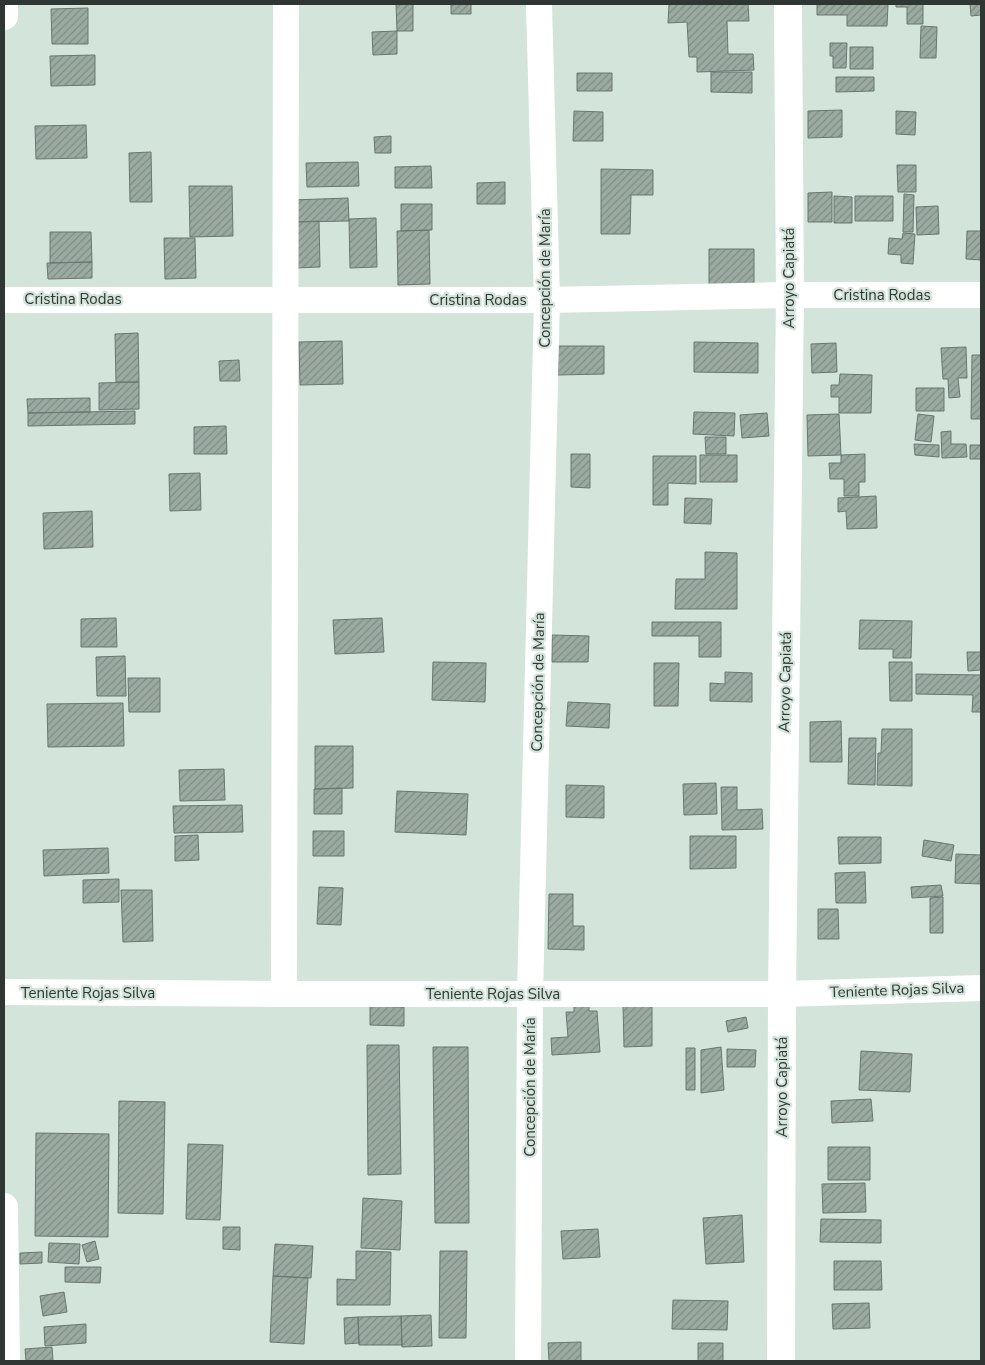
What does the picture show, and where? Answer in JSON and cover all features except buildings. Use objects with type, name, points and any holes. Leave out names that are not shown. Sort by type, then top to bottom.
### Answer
[{"type":"street","points":[[4,4],[4,16]]},
{"type":"street","points":[[284,994],[286,4]]},
{"type":"street","name":"Concepción de María","points":[[528,1361],[530,994],[547,300],[539,4]]},
{"type":"street","name":"Arroyo Capiatá","points":[[781,1361],[782,994],[790,295],[788,4]]},
{"type":"street","name":"Cristina Rodas","points":[[4,300],[547,300],[790,295],[981,295]]},
{"type":"street","name":"Teniente Rojas Silva","points":[[4,992],[782,994],[981,988]]},
{"type":"street","points":[[4,1207],[6,1361]]}]
